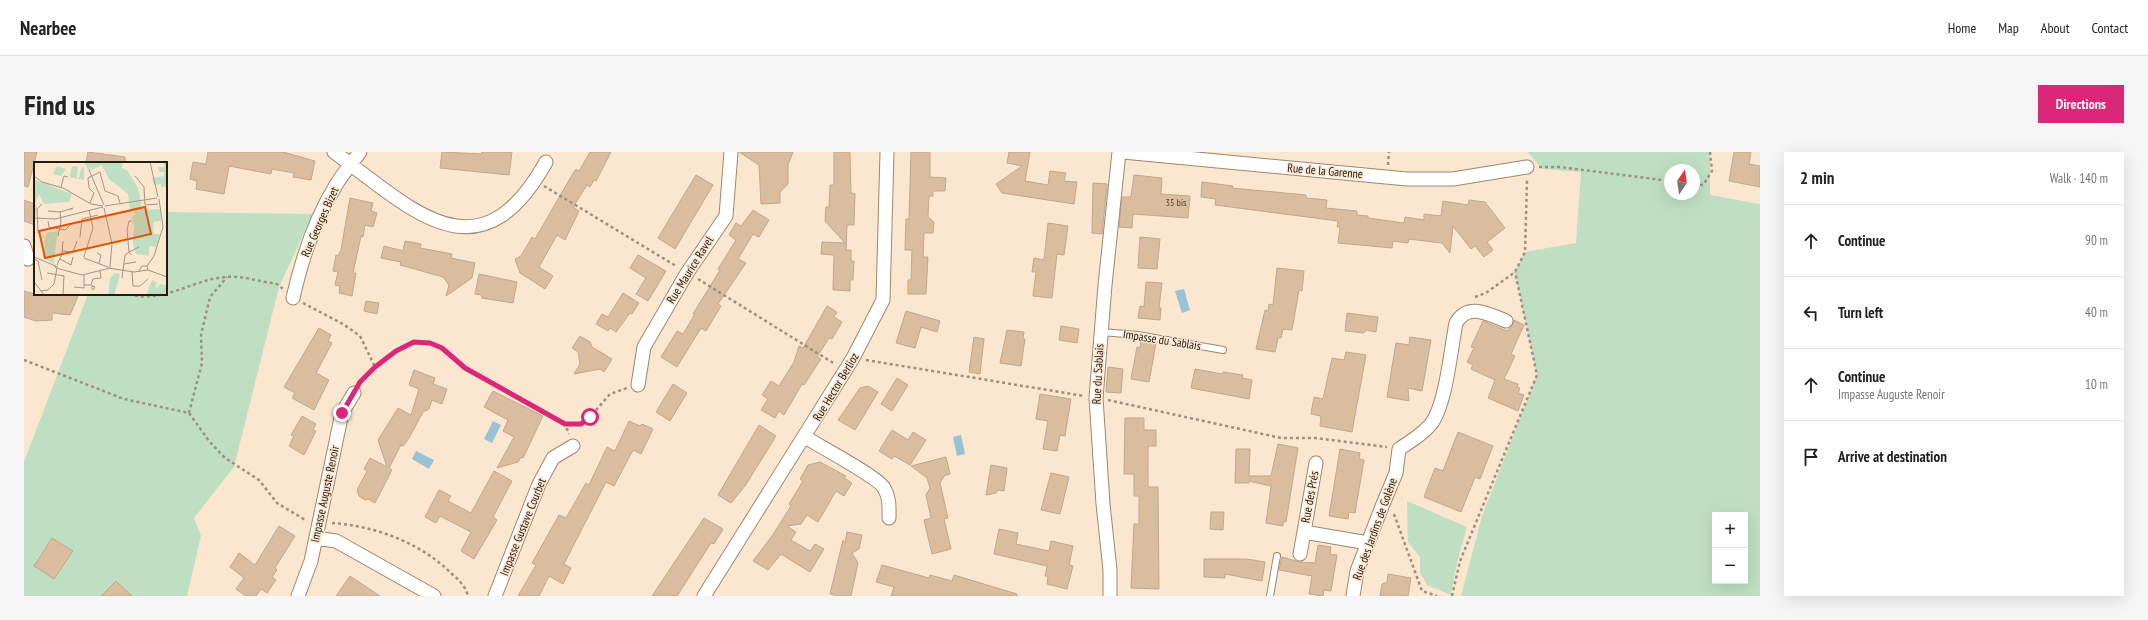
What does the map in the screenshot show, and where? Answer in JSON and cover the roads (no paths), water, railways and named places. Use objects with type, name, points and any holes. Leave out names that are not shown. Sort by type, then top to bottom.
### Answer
[{"type":"street","points":[[334,152],[425,218],[450,227],[462,227],[487,223],[510,209],[520,200],[535,181],[546,162]]},
{"type":"street","name":"Rue Georges Bizet","points":[[293,298],[301,264],[316,224],[336,185],[360,152]]},
{"type":"street","name":"Rue Maurice Ravel","points":[[638,385],[644,347],[687,273],[726,216],[731,152]]},
{"type":"street","name":"Rue Hector Berlioz","points":[[704,596],[805,437],[853,358],[884,300],[887,152]]},
{"type":"street","name":"Rue du Sablais","points":[[1110,596],[1110,570],[1103,504],[1096,398],[1100,332],[1119,152]]},
{"type":"street","name":"Rue de la Garenne","points":[[1123,152],[1407,179],[1453,179],[1527,167]]},
{"type":"street","points":[[24,246],[28,259]]},
{"type":"street","name":"Rue des Jardins de Golène","points":[[1353,596],[1357,572],[1380,509],[1396,473],[1399,449],[1416,438],[1431,424],[1439,408],[1456,323],[1459,317],[1467,312],[1479,310],[1506,321]]},
{"type":"street","name":"Impasse Auguste Renoir","points":[[298,596],[311,561],[342,413],[354,393]]},
{"type":"street","points":[[805,437],[869,475],[884,486],[889,499],[889,518]]},
{"type":"street","name":"Impasse Gustave Courbet","points":[[495,596],[539,484],[553,458],[573,446]]},
{"type":"street","name":"Rue des Prés","points":[[1300,554],[1316,463]]},
{"type":"street","name":"Rue des Prés","points":[[1304,532],[1368,543]]},
{"type":"street","points":[[316,538],[336,541],[434,596]]},
{"type":"lane","name":"Impasse du Sablais","points":[[1100,332],[1138,335],[1224,350]]},
{"type":"lane","points":[[1270,596],[1277,556]]},
{"type":"water","points":[[1184,289],[1190,310],[1182,313],[1175,291]]},
{"type":"water","points":[[493,421],[501,425],[492,443],[484,439]]},
{"type":"water","points":[[961,435],[965,454],[957,456],[953,437]]},
{"type":"water","points":[[416,451],[434,460],[429,469],[412,459]]}]
